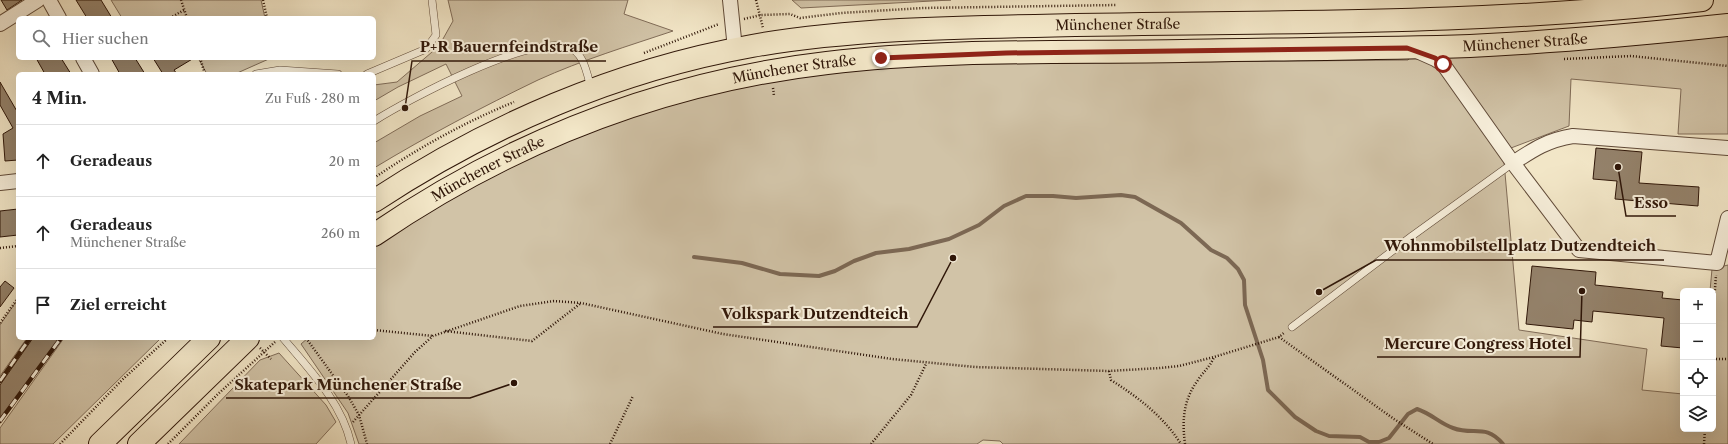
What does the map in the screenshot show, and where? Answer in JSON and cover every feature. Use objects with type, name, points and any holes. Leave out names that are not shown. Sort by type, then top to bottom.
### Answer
[{"type":"main road","name":"Münchener Straße","points":[[376,200],[432,165],[485,137],[527,117],[592,90],[662,67],[735,49],[816,36],[900,30],[1474,18],[1610,9],[1702,0]]},
{"type":"main road","name":"Münchener Straße","points":[[376,234],[448,187],[534,143],[567,129],[637,104],[688,88],[813,64],[917,56],[1407,48],[1565,40],[1728,24]]},
{"type":"main road","points":[[735,49],[736,78]]},
{"type":"main road","points":[[100,444],[207,340]]},
{"type":"main road","points":[[139,444],[246,340]]},
{"type":"street","points":[[0,24],[38,0]]},
{"type":"street","points":[[49,0],[58,16]]},
{"type":"street","points":[[730,0],[735,49]]},
{"type":"street","points":[[1407,48],[1435,58],[1443,64],[1513,163],[1579,250],[1717,263],[1728,218]]},
{"type":"street","points":[[84,60],[91,72]]},
{"type":"street","points":[[1513,163],[1542,144],[1557,138],[1573,136],[1728,148]]},
{"type":"street","points":[[0,183],[16,181]]},
{"type":"lane","points":[[373,72],[426,49],[436,35],[432,0]]},
{"type":"lane","points":[[376,120],[425,92],[496,61],[526,50],[554,45],[569,47],[580,55],[592,90]]},
{"type":"lane","points":[[268,72],[280,70],[309,72]]},
{"type":"lane","points":[[1292,327],[1412,236],[1513,163]]},
{"type":"lane","points":[[285,340],[329,396],[347,430],[351,444]]},
{"type":"path","points":[[181,0],[186,16]]},
{"type":"path","points":[[263,0],[267,16]]},
{"type":"path","points":[[756,0],[761,15]]},
{"type":"path","points":[[174,16],[184,10]]},
{"type":"path","points":[[709,27],[761,15],[790,14]]},
{"type":"path","points":[[1561,59],[1631,56],[1728,66]]},
{"type":"path","points":[[201,60],[204,72]]},
{"type":"path","points":[[766,90],[780,87]]},
{"type":"path","points":[[773,89],[774,96]]},
{"type":"path","points":[[0,248],[16,246]]},
{"type":"path","points":[[1715,288],[1717,263]]},
{"type":"path","points":[[0,323],[16,301]]},
{"type":"path","points":[[347,430],[415,352],[433,336],[520,306],[554,301],[581,303],[723,334],[926,364],[975,367],[1109,371],[1179,366],[1279,337],[1292,327]]},
{"type":"path","points":[[445,331],[532,341],[581,303]]},
{"type":"path","points":[[376,330],[433,336]]},
{"type":"path","points":[[1279,337],[1394,419],[1433,444]]},
{"type":"path","points":[[60,444],[166,340]]},
{"type":"path","points":[[168,444],[218,394],[278,340]]},
{"type":"path","points":[[307,340],[360,415],[367,444]]},
{"type":"path","points":[[264,353],[271,359]]},
{"type":"path","points":[[1185,444],[1183,416],[1185,405],[1197,381],[1211,364],[1214,357]]},
{"type":"path","points":[[1716,359],[1728,359]]},
{"type":"path","points":[[871,444],[911,395],[926,364]]},
{"type":"path","points":[[1109,371],[1111,380],[1137,396],[1163,419],[1181,444]]},
{"type":"path","points":[[610,444],[633,396]]},
{"type":"path","points":[[1704,444],[1705,432]]},
{"type":"shaded area","points":[[111,0],[261,0],[265,16],[121,16]]},
{"type":"shaded area","points":[[448,0],[628,0],[624,14],[673,31],[588,60],[538,80],[455,122],[376,167],[376,142],[420,116],[462,96],[446,64],[398,87],[376,100],[376,85],[397,82],[439,46],[453,21]]},
{"type":"shaded area","points":[[792,0],[951,0],[801,8]]},
{"type":"shaded area","points":[[1728,31],[1728,134],[1678,134],[1681,89],[1571,79],[1569,126],[1511,148],[1504,162],[1519,330],[1647,349],[1642,390],[1680,394],[1680,432],[1716,432],[1716,288],[1710,288],[1712,269],[1728,265],[1728,444],[1003,444],[1000,441],[983,440],[977,444],[359,444],[348,413],[301,344],[306,340],[376,340],[376,241],[503,165],[685,96],[871,65],[1408,60],[1412,54]]},
{"type":"shaded area","points":[[199,60],[266,60],[240,72],[206,72]]},
{"type":"shaded area","points":[[16,302],[16,340],[26,340],[0,376],[0,325]]},
{"type":"shaded area","points":[[63,340],[159,340],[53,444],[0,444],[0,428]]},
{"type":"shaded area","points":[[279,353],[326,405],[336,422],[316,444],[179,444],[260,360]]},
{"type":"building","points":[[1,0],[22,0],[7,10]]},
{"type":"building","points":[[76,0],[101,0],[111,16],[86,16]]},
{"type":"building","points":[[37,60],[62,60],[70,72],[44,72]]},
{"type":"building","points":[[112,60],[136,60],[144,72],[119,72]]},
{"type":"building","points":[[154,60],[191,60],[174,70],[176,72],[162,72]]},
{"type":"building","points":[[0,82],[16,110],[16,160],[5,161],[3,134],[13,128],[0,105]]},
{"type":"building","points":[[1596,148],[1642,152],[1639,183],[1699,187],[1698,206],[1615,199],[1617,181],[1593,179]]},
{"type":"building","points":[[16,209],[16,235],[0,237],[0,211]]},
{"type":"building","points":[[1532,266],[1596,272],[1595,285],[1663,292],[1662,298],[1680,300],[1680,348],[1661,346],[1664,318],[1593,311],[1592,322],[1574,320],[1573,329],[1526,324]]},
{"type":"building","points":[[5,281],[14,288],[0,307],[0,287]]},
{"type":"building","points":[[32,340],[59,340],[0,419],[0,385]]},
{"type":"waterway","points":[[694,257],[742,263],[780,274],[819,276],[835,271],[854,261],[876,253],[909,249],[949,239],[979,225],[1004,206],[1026,196],[1076,198],[1121,195],[1135,197],[1181,223],[1211,250],[1227,258],[1238,269],[1244,280],[1245,305],[1263,360],[1268,390],[1295,417],[1316,431],[1329,436],[1360,437],[1369,442],[1379,442],[1389,438],[1408,414],[1417,409],[1453,428],[1491,434],[1503,444]]},
{"type":"railway","points":[[0,381],[29,340]]},
{"type":"railway","points":[[0,421],[60,340]]},
{"type":"place","name":"P+R Bauernfeindstraße","points":[[405,108]]},
{"type":"place","name":"Esso","points":[[1618,167]]},
{"type":"place","name":"Volkspark Dutzendteich","points":[[953,258]]},
{"type":"place","name":"Mercure Congress Hotel","points":[[1582,291]]},
{"type":"place","name":"Wohnmobilstellplatz Dutzendteich","points":[[1319,292]]},
{"type":"place","name":"Skatepark Münchener Straße","points":[[514,383]]},
{"type":"route","points":[[881,58],[1006,53],[1407,48],[1435,58],[1443,64]]}]
